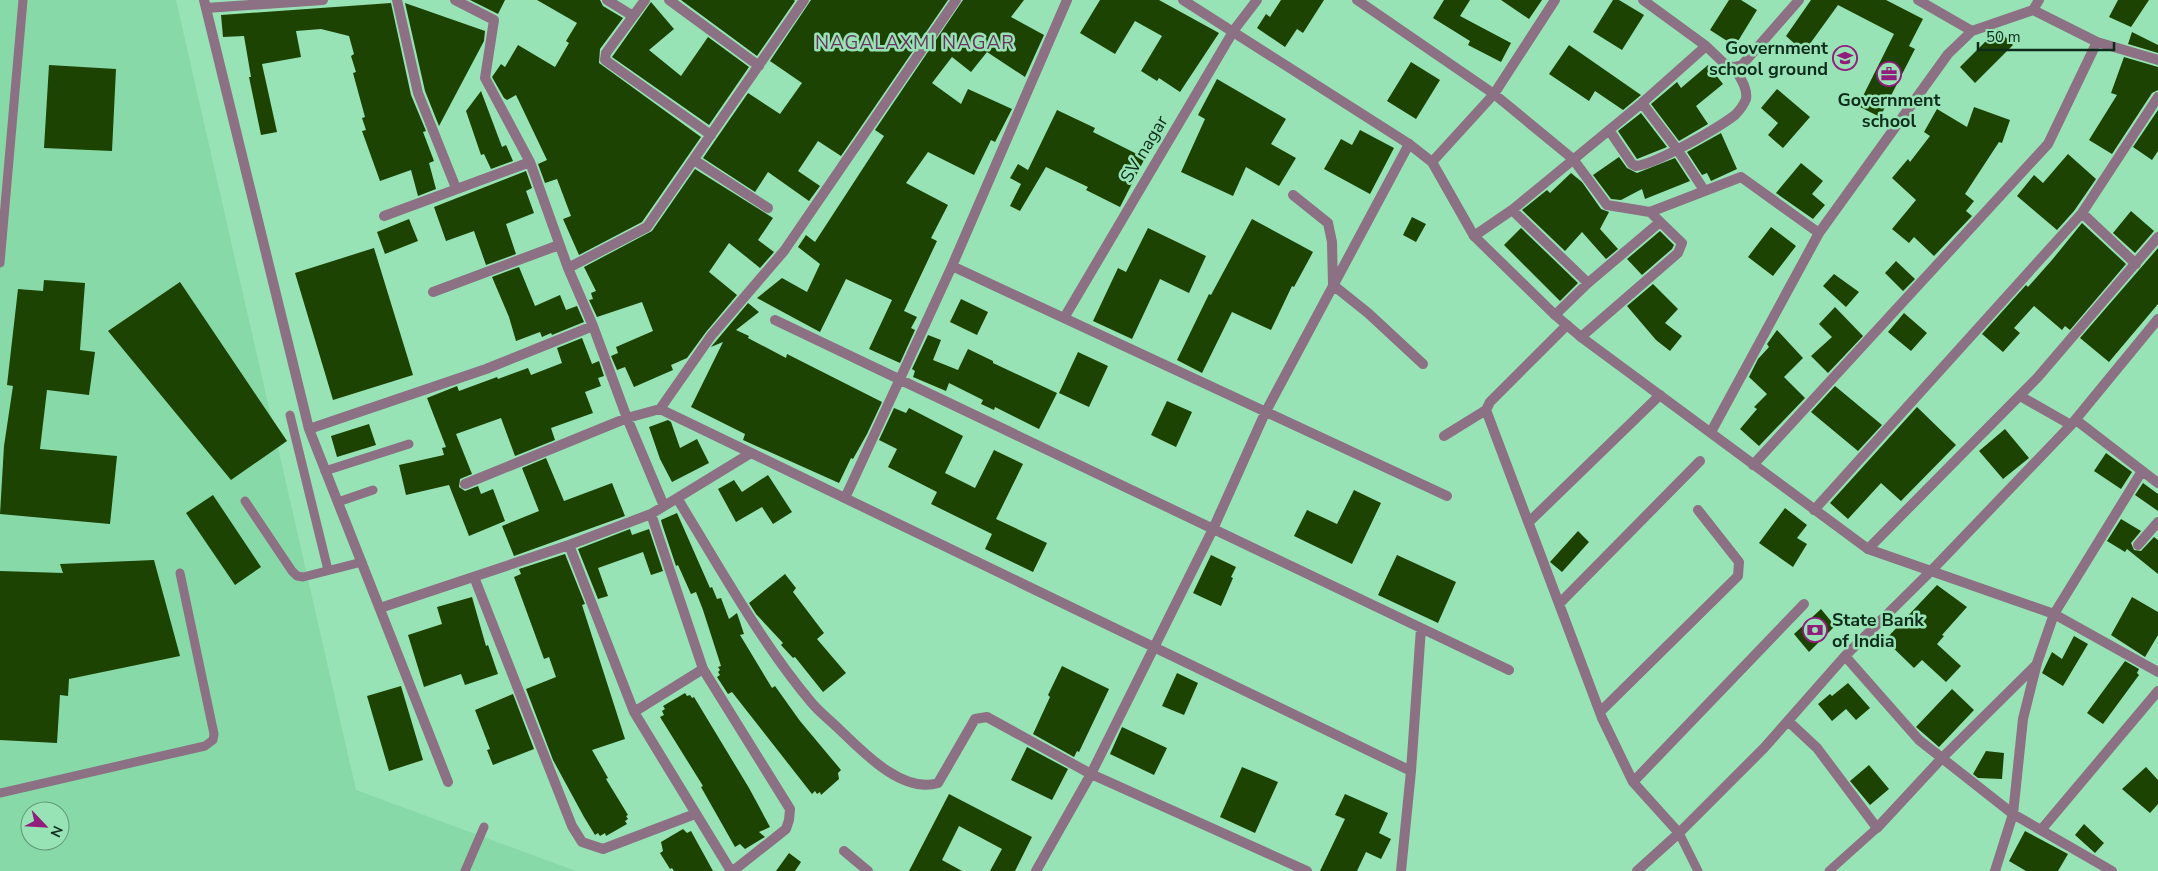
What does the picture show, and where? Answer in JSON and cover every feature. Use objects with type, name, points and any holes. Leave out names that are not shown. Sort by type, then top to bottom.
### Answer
[{"type":"street","points":[[323,0],[205,4],[309,429],[448,782]]},
{"type":"street","points":[[397,0],[418,93],[456,188]]},
{"type":"street","points":[[455,0],[494,20],[484,78],[530,162],[559,245],[594,326],[627,418],[664,506]]},
{"type":"street","points":[[607,0],[632,16]]},
{"type":"street","points":[[644,0],[606,53],[605,60],[711,135]]},
{"type":"street","points":[[669,0],[760,66]]},
{"type":"street","points":[[568,268],[647,227],[804,0]]},
{"type":"street","points":[[465,484],[627,418],[660,409],[710,336],[784,251],[956,0]]},
{"type":"street","points":[[845,498],[952,266],[1067,0]]},
{"type":"street","points":[[1184,0],[1234,30],[1409,144],[1432,162],[1474,236],[1555,315],[1581,337],[1868,549],[2054,614],[2158,672]]},
{"type":"street","name":"SV nagar","points":[[1064,318],[1234,30],[1257,0]]},
{"type":"street","points":[[1357,0],[1494,94],[1573,159],[1608,205],[1650,212],[1741,177],[1819,233]]},
{"type":"street","points":[[1432,162],[1494,94],[1555,0]]},
{"type":"street","points":[[1643,0],[1706,46],[1727,66],[1734,67],[1742,65],[1800,0]]},
{"type":"street","points":[[1918,0],[1972,31]]},
{"type":"street","points":[[1711,432],[1819,233],[1948,54],[1972,31],[2034,10],[2039,0]]},
{"type":"street","points":[[2034,10],[2097,42],[2158,60]]},
{"type":"street","points":[[1754,466],[2048,144],[2097,42]]},
{"type":"street","points":[[1474,236],[1512,210],[1642,103],[1706,46]]},
{"type":"street","points":[[1609,130],[1632,164],[1636,166],[1677,150],[1736,114],[1743,105],[1746,92],[1734,67]]},
{"type":"street","points":[[1814,510],[2082,213],[2158,97]]},
{"type":"street","points":[[1642,103],[1704,190]]},
{"type":"street","points":[[1036,871],[1091,774],[1213,529],[1265,413],[1409,144]]},
{"type":"street","points":[[694,160],[768,208]]},
{"type":"street","points":[[384,216],[530,162]]},
{"type":"street","points":[[1293,195],[1328,223],[1332,242],[1333,285]]},
{"type":"street","points":[[1512,210],[1588,283]]},
{"type":"street","points":[[1581,337],[1678,253],[1682,243],[1650,212]]},
{"type":"street","points":[[2082,213],[2136,264]]},
{"type":"street","points":[[1555,315],[1588,283],[1660,222]]},
{"type":"street","points":[[1868,549],[2038,377],[2158,237]]},
{"type":"street","points":[[433,292],[559,245]]},
{"type":"street","points":[[952,266],[1447,496]]},
{"type":"street","points":[[1333,285],[1368,313],[1423,364]]},
{"type":"street","points":[[775,320],[1508,670]]},
{"type":"street","points":[[1444,436],[1486,410],[1490,402],[1567,325]]},
{"type":"street","points":[[1637,871],[1679,833],[1788,721],[1846,656],[2074,423],[2156,325]]},
{"type":"street","points":[[309,429],[486,369],[594,326]]},
{"type":"street","points":[[1529,522],[1660,395]]},
{"type":"street","points":[[2020,396],[2074,423],[2158,483]]},
{"type":"street","points":[[660,409],[1411,771]]},
{"type":"street","points":[[1486,410],[1600,712],[1632,782],[1679,833]]},
{"type":"street","points":[[380,608],[569,545],[650,514],[751,453]]},
{"type":"street","points":[[1560,603],[1700,461]]},
{"type":"street","points":[[1996,871],[2013,814],[2023,719],[2037,663],[2054,614],[2142,471]]},
{"type":"street","points":[[678,498],[754,623],[812,703],[879,766],[905,780],[923,785],[938,783],[975,719],[987,717],[1091,774],[1308,871]]},
{"type":"street","points":[[1600,712],[1738,576],[1739,562],[1698,510]]},
{"type":"street","points":[[569,545],[634,712],[695,814],[732,871],[786,829],[790,810],[704,669],[650,514]]},
{"type":"street","points":[[2138,545],[2158,522]]},
{"type":"street","points":[[474,578],[572,826],[582,842],[603,849],[695,814]]},
{"type":"street","points":[[1632,782],[1804,604]]},
{"type":"street","points":[[1401,871],[1411,771],[1421,628]]},
{"type":"street","points":[[1846,656],[1919,740],[2013,814],[2112,871]]},
{"type":"street","points":[[1788,721],[1817,748],[1877,828],[1942,758],[2037,663]]},
{"type":"street","points":[[634,712],[704,669]]},
{"type":"street","points":[[2041,830],[2158,691]]},
{"type":"street","points":[[844,851],[868,871]]},
{"type":"lane","points":[[0,263],[23,0]]},
{"type":"lane","points":[[290,414],[328,570]]},
{"type":"lane","points":[[326,471],[409,444]]},
{"type":"lane","points":[[338,502],[373,490]]},
{"type":"lane","points":[[245,501],[297,576],[303,577],[362,562]]},
{"type":"lane","points":[[0,792],[205,746],[212,740],[214,734],[180,573]]},
{"type":"lane","points":[[465,871],[484,827]]},
{"type":"lane","points":[[1828,871],[1877,828]]},
{"type":"lane","points":[[1679,833],[1698,871]]},
{"type":"shaded area","points":[[0,0],[176,0],[356,790],[576,871],[0,871]]},
{"type":"building","points":[[470,0],[505,0],[498,14]]},
{"type":"building","points":[[537,0],[600,0],[603,6],[623,18],[600,49],[599,63],[701,137],[642,222],[579,255],[563,219],[571,216],[557,179],[545,183],[538,164],[547,160],[516,95],[507,100],[504,98],[492,77],[501,64],[505,67],[518,45],[555,67],[569,43],[566,41],[577,23]]},
{"type":"building","points":[[681,0],[794,0],[795,1],[757,56]]},
{"type":"building","points":[[811,0],[948,0],[841,156],[818,141],[798,171],[820,186],[809,201],[768,172],[755,192],[703,158],[748,93],[780,114],[802,83],[770,61]]},
{"type":"building","points":[[963,0],[1024,0],[1011,17],[1044,35],[1025,77],[987,52],[971,72],[952,57],[932,83],[961,104],[968,89],[1012,109],[995,142],[991,140],[974,175],[928,152],[906,183],[948,205],[931,238],[937,241],[904,311],[917,317],[911,328],[915,330],[900,363],[869,349],[892,300],[846,279],[820,332],[757,298],[782,278],[807,292],[820,264],[798,247],[806,235],[815,242],[884,136],[875,130]]},
{"type":"building","points":[[1100,0],[1159,0],[1219,33],[1180,92],[1159,78],[1157,81],[1141,71],[1162,36],[1135,21],[1115,54],[1080,33]]},
{"type":"building","points":[[1281,0],[1324,0],[1303,33],[1297,29],[1285,47],[1257,28],[1266,14],[1270,17]]},
{"type":"building","points":[[1444,0],[1470,0],[1460,16],[1511,43],[1501,62],[1468,45],[1470,41],[1433,18]]},
{"type":"building","points":[[1501,0],[1542,0],[1529,19]]},
{"type":"building","points":[[1613,0],[1619,0],[1644,15],[1622,50],[1593,32]]},
{"type":"building","points":[[1729,0],[1741,0],[1757,10],[1735,46],[1710,30]]},
{"type":"building","points":[[1811,0],[1886,0],[1923,19],[1909,46],[1915,49],[1880,117],[1858,106],[1894,34],[1838,5],[1804,52],[1786,36]]},
{"type":"building","points":[[2118,0],[2149,0],[2131,27],[2109,17]]},
{"type":"building","points":[[651,2],[674,29],[649,50],[681,76],[708,37],[749,67],[709,125],[612,57]]},
{"type":"building","points":[[391,3],[411,95],[426,131],[423,132],[434,161],[429,163],[436,189],[418,196],[411,170],[380,181],[362,131],[366,130],[362,118],[365,117],[353,73],[356,72],[351,56],[354,54],[349,36],[321,29],[296,31],[301,57],[262,64],[277,132],[261,135],[249,77],[251,77],[244,36],[223,37],[221,15]]},
{"type":"building","points":[[405,3],[485,31],[484,41],[439,126],[425,91]]},
{"type":"building","points":[[1998,29],[2013,45],[1975,83],[1960,67]]},
{"type":"building","points":[[2132,32],[2158,45],[2158,53],[2128,44]]},
{"type":"building","points":[[1569,45],[1641,95],[1623,110],[1595,91],[1589,101],[1549,74]]},
{"type":"building","points":[[2124,57],[2158,67],[2158,90],[2152,93],[2112,154],[2089,140],[2117,95],[2111,93]]},
{"type":"building","points":[[1411,62],[1440,80],[1416,119],[1387,101]]},
{"type":"building","points":[[49,65],[116,69],[112,151],[44,148]]},
{"type":"building","points":[[1708,65],[1723,84],[1696,106],[1708,124],[1679,141],[1651,104],[1677,82],[1681,88]]},
{"type":"building","points":[[1217,79],[1286,119],[1271,144],[1296,158],[1279,186],[1246,167],[1233,196],[1181,172],[1205,119],[1198,115]]},
{"type":"building","points":[[1777,89],[1810,117],[1783,148],[1768,135],[1778,123],[1761,108]]},
{"type":"building","points":[[481,91],[502,147],[506,145],[513,161],[491,169],[484,154],[481,155],[466,111]]},
{"type":"building","points":[[1974,107],[2010,120],[2002,143],[1999,142],[1965,194],[1974,201],[1966,211],[1972,216],[1934,256],[1914,237],[1909,243],[1892,229],[1916,200],[1892,178],[1908,159],[1910,162],[1930,136],[1924,132],[1937,109],[1967,127]]},
{"type":"building","points":[[1057,110],[1095,128],[1093,132],[1145,158],[1120,207],[1086,190],[1088,187],[1046,167],[1020,211],[1010,206],[1021,184],[1010,178],[1018,164],[1028,170]]},
{"type":"building","points":[[2158,110],[2158,151],[2152,160],[2133,147]]},
{"type":"building","points":[[1641,113],[1667,147],[1637,159],[1618,131]]},
{"type":"building","points":[[1360,130],[1394,148],[1370,194],[1324,169],[1341,139],[1352,145]]},
{"type":"building","points":[[1721,133],[1737,169],[1711,181],[1707,173],[1702,175],[1687,152]]},
{"type":"building","points":[[2068,154],[2096,179],[2074,211],[2057,230],[2017,196],[2034,175],[2043,183]]},
{"type":"building","points":[[1619,157],[1627,168],[1637,173],[1675,158],[1690,181],[1645,199],[1642,189],[1621,200],[1611,199],[1593,175]]},
{"type":"building","points":[[1801,163],[1823,181],[1812,194],[1825,205],[1813,219],[1776,193]]},
{"type":"building","points":[[695,169],[773,218],[758,240],[774,252],[760,268],[729,243],[709,272],[737,295],[687,358],[671,365],[673,370],[634,387],[625,367],[617,370],[611,356],[618,353],[616,347],[653,331],[642,302],[597,317],[589,300],[593,299],[591,293],[596,291],[584,267],[652,231]]},
{"type":"building","points":[[526,171],[532,188],[526,191],[534,213],[506,224],[516,254],[486,265],[474,231],[446,241],[434,207]]},
{"type":"building","points":[[1571,173],[1582,182],[1601,209],[1609,212],[1600,229],[1618,249],[1606,259],[1582,232],[1565,251],[1522,210],[1547,190],[1550,193]]},
{"type":"building","points":[[2131,211],[2154,231],[2135,253],[2113,233]]},
{"type":"building","points":[[1412,217],[1426,224],[1416,242],[1403,235]]},
{"type":"building","points":[[409,219],[418,241],[385,254],[377,232]]},
{"type":"building","points":[[1252,219],[1313,252],[1294,287],[1292,286],[1271,330],[1232,312],[1202,373],[1177,360],[1209,294],[1211,295]]},
{"type":"building","points":[[2082,223],[2126,264],[2070,330],[2065,326],[2062,330],[2034,306],[2014,328],[2020,333],[2003,352],[1982,334],[2026,285],[2028,287]]},
{"type":"building","points":[[1771,227],[1796,246],[1773,276],[1748,257]]},
{"type":"building","points":[[1148,228],[1206,256],[1189,293],[1160,279],[1132,339],[1093,321],[1118,268],[1126,272]]},
{"type":"building","points":[[1521,228],[1578,283],[1560,301],[1504,245]]},
{"type":"building","points":[[1660,231],[1674,245],[1672,249],[1642,275],[1627,259]]},
{"type":"building","points":[[374,248],[413,375],[333,400],[295,273]]},
{"type":"building","points":[[2158,248],[2158,304],[2109,362],[2080,338]]},
{"type":"building","points":[[1896,261],[1915,279],[1903,291],[1885,273]]},
{"type":"building","points":[[519,267],[535,306],[560,295],[566,310],[577,306],[584,322],[552,335],[551,333],[542,337],[540,332],[516,341],[509,317],[492,277]]},
{"type":"building","points":[[1834,274],[1859,292],[1846,307],[1823,286]]},
{"type":"building","points":[[44,280],[85,283],[80,350],[95,352],[89,395],[47,390],[40,449],[117,456],[110,524],[0,514],[4,446],[13,386],[7,385],[18,289],[43,291]]},
{"type":"building","points":[[180,282],[287,441],[231,480],[108,331]]},
{"type":"building","points":[[1653,284],[1678,309],[1665,323],[1682,336],[1670,351],[1656,340],[1627,306]]},
{"type":"building","points":[[961,299],[988,312],[977,335],[950,322]]},
{"type":"building","points":[[748,303],[759,312],[736,330],[786,358],[787,354],[882,402],[867,434],[853,459],[851,458],[839,483],[743,440],[745,434],[691,407],[723,342],[711,347]]},
{"type":"building","points":[[1835,307],[1863,336],[1828,373],[1811,356],[1832,337],[1819,324]]},
{"type":"building","points":[[1904,313],[1927,333],[1911,351],[1888,332]]},
{"type":"building","points":[[1777,330],[1803,358],[1784,377],[1805,398],[1759,446],[1740,429],[1757,409],[1754,407],[1767,394],[1749,377],[1758,359],[1769,347],[1767,344]]},
{"type":"building","points":[[928,335],[941,340],[933,360],[958,370],[968,349],[1057,393],[1039,429],[995,407],[994,410],[981,404],[983,400],[949,383],[946,391],[913,377],[915,371],[912,369]]},
{"type":"building","points":[[582,338],[592,364],[599,361],[604,376],[598,378],[601,386],[585,392],[593,413],[551,428],[555,440],[515,456],[501,418],[456,434],[472,474],[460,479],[459,487],[465,491],[478,486],[481,494],[493,489],[505,521],[469,536],[449,485],[406,495],[399,465],[444,455],[442,448],[446,447],[427,398],[457,386],[459,391],[528,368],[531,375],[562,363],[557,348]]},
{"type":"building","points":[[1078,352],[1108,366],[1089,407],[1059,393]]},
{"type":"building","points":[[1835,386],[1882,425],[1858,451],[1811,412]]},
{"type":"building","points":[[1167,401],[1192,412],[1176,447],[1151,435]]},
{"type":"building","points":[[1917,407],[1956,445],[1901,501],[1881,483],[1848,519],[1830,503]]},
{"type":"building","points":[[894,408],[906,413],[909,408],[963,436],[945,473],[975,488],[994,450],[1023,464],[996,519],[1047,543],[1033,572],[985,549],[992,534],[931,504],[937,492],[888,467],[897,449],[879,440]]},
{"type":"building","points":[[668,420],[671,422],[680,448],[697,439],[709,463],[672,482],[660,459],[649,427]]},
{"type":"building","points":[[369,424],[376,445],[337,457],[331,436]]},
{"type":"building","points":[[2005,429],[2029,458],[2003,479],[1979,451]]},
{"type":"building","points":[[2106,453],[2132,472],[2121,489],[2094,471]]},
{"type":"building","points":[[546,458],[564,501],[612,483],[625,516],[514,556],[502,526],[539,511],[522,468]]},
{"type":"building","points":[[768,475],[792,512],[773,524],[762,507],[736,522],[718,489],[734,480],[742,492]]},
{"type":"building","points":[[2143,483],[2158,494],[2158,511],[2135,495]]},
{"type":"building","points":[[1354,490],[1381,503],[1352,564],[1294,536],[1307,510],[1337,524]]},
{"type":"building","points":[[213,495],[261,567],[235,585],[186,513]]},
{"type":"building","points":[[1785,508],[1807,525],[1797,538],[1807,544],[1793,567],[1759,543]]},
{"type":"building","points":[[677,513],[710,588],[712,587],[717,599],[721,598],[729,619],[737,613],[744,634],[740,635],[772,688],[775,686],[800,721],[841,770],[838,773],[839,779],[821,795],[820,792],[817,794],[815,791],[812,794],[732,692],[728,694],[717,677],[720,675],[718,667],[721,666],[703,610],[696,592],[691,594],[678,565],[676,566],[661,520]]},
{"type":"building","points":[[2121,519],[2141,531],[2131,543],[2134,550],[2141,551],[2154,537],[2158,540],[2158,574],[2127,549],[2125,552],[2107,541]]},
{"type":"building","points":[[630,529],[632,535],[649,529],[663,571],[651,575],[643,552],[598,568],[608,596],[598,599],[578,549]]},
{"type":"building","points":[[1578,531],[1589,542],[1562,572],[1550,562]]},
{"type":"building","points":[[565,554],[585,604],[582,605],[625,739],[592,750],[608,778],[606,779],[628,815],[626,816],[628,819],[625,821],[627,824],[606,836],[605,833],[600,836],[598,833],[595,835],[584,817],[553,760],[526,689],[556,677],[549,657],[544,659],[514,577],[521,574],[519,569]]},
{"type":"building","points":[[1211,555],[1236,567],[1221,606],[1193,593]]},
{"type":"building","points":[[1397,555],[1456,582],[1438,623],[1378,595]]},
{"type":"building","points":[[154,560],[180,656],[69,679],[68,696],[60,695],[57,743],[0,740],[0,571],[63,573],[60,564]]},
{"type":"building","points":[[785,574],[796,588],[793,592],[824,633],[817,639],[846,673],[823,692],[795,657],[793,658],[781,645],[783,643],[756,614],[749,603]]},
{"type":"building","points":[[1937,585],[1967,607],[1942,635],[1944,636],[1937,644],[1961,666],[1946,682],[1922,660],[1914,668],[1885,640]]},
{"type":"building","points":[[472,597],[486,646],[488,645],[498,674],[465,685],[461,674],[424,687],[408,635],[442,624],[437,607]]},
{"type":"building","points":[[2132,597],[2158,612],[2158,635],[2145,657],[2111,635]]},
{"type":"building","name":"State Bank of India","points":[[1821,609],[1835,626],[1809,652],[1794,634]]},
{"type":"building","points":[[2074,636],[2088,644],[2063,686],[2042,673],[2052,652],[2062,659]]},
{"type":"building","points":[[2125,661],[2139,669],[2137,673],[2139,675],[2103,724],[2087,713]]},
{"type":"building","points":[[1062,666],[1109,689],[1079,752],[1077,751],[1074,757],[1033,734],[1050,697],[1048,695]]},
{"type":"building","points":[[1177,673],[1198,683],[1184,715],[1162,706]]},
{"type":"building","points":[[1848,683],[1870,708],[1856,720],[1846,709],[1832,721],[1818,704]]},
{"type":"building","points":[[401,686],[423,760],[389,771],[367,696]]},
{"type":"building","points":[[1952,689],[1974,710],[1939,747],[1916,727]]},
{"type":"building","points":[[685,693],[687,696],[694,697],[749,788],[770,827],[759,832],[765,837],[745,849],[740,844],[735,847],[701,787],[703,786],[660,717],[664,715],[662,711],[665,709],[663,706]]},
{"type":"building","points":[[513,694],[534,749],[493,765],[487,750],[490,749],[475,710]]},
{"type":"building","points":[[1122,727],[1167,748],[1154,775],[1110,754]]},
{"type":"building","points":[[1027,747],[1068,769],[1052,800],[1011,780]]},
{"type":"building","points":[[1986,751],[2004,753],[2002,779],[1978,778],[1973,774]]},
{"type":"building","points":[[1869,765],[1889,789],[1870,805],[1850,781]]},
{"type":"building","points":[[1242,767],[1278,782],[1255,833],[1220,817]]},
{"type":"building","points":[[2146,767],[2158,780],[2158,804],[2150,813],[2122,789]]},
{"type":"building","points":[[949,794],[1032,837],[1015,871],[990,871],[1002,849],[959,826],[942,860],[962,871],[909,871]]},
{"type":"building","points":[[1345,794],[1388,813],[1379,833],[1391,839],[1381,859],[1366,852],[1357,871],[1320,871],[1345,819],[1335,815]]},
{"type":"building","points":[[2084,824],[2104,843],[2095,853],[2075,835]]},
{"type":"building","points":[[683,829],[687,833],[691,831],[713,871],[674,871],[672,868],[670,869],[660,853],[663,851],[661,842]]},
{"type":"building","points":[[2025,831],[2068,854],[2058,871],[2026,871],[2009,861]]},
{"type":"building","points":[[789,853],[801,862],[795,871],[776,871]]},
{"type":"place","name":"Government school ground","points":[[1845,58]]},
{"type":"place","name":"Government school","points":[[1889,74]]},
{"type":"place","name":"State Bank of India","points":[[1815,630]]},
{"type":"district","name":"NAGALAXMI NAGAR","points":[[915,42]]}]
